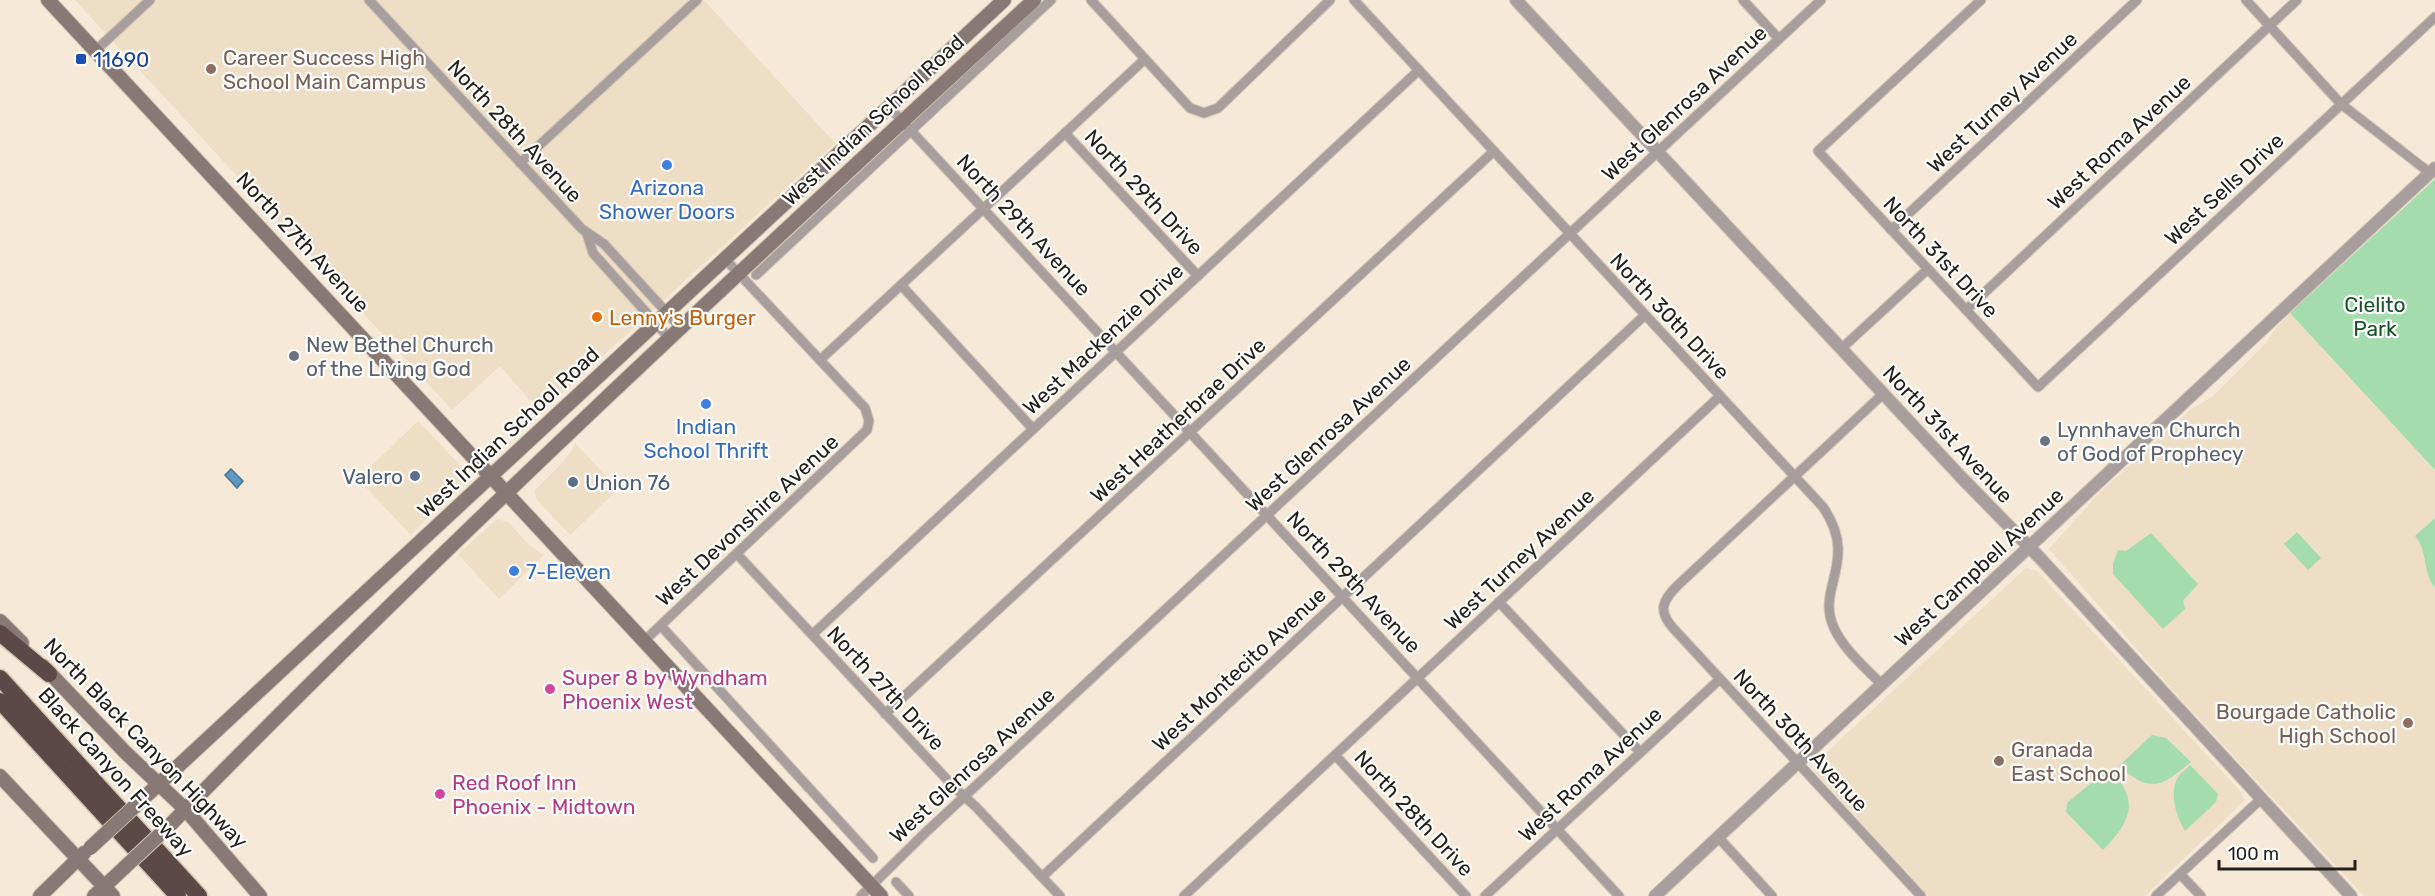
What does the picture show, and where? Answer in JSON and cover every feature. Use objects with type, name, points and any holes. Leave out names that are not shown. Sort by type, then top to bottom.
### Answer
[{"type":"highway","points":[[0,633],[50,674]]},
{"type":"highway","name":"Black Canyon Freeway","points":[[0,678],[199,896]]},
{"type":"highway","points":[[0,701],[178,896]]},
{"type":"highway","points":[[0,715],[166,896]]},
{"type":"main road","name":"North 27th Avenue","points":[[48,0],[881,896]]},
{"type":"main road","name":"West Indian School Road","points":[[40,896],[1004,0]]},
{"type":"main road","name":"West Indian School Road","points":[[104,893],[116,875],[171,824],[307,686],[506,492],[738,273],[907,126],[1034,0]]},
{"type":"main road","name":"North Black Canyon Highway","points":[[0,621],[185,809],[260,896]]},
{"type":"main road","points":[[0,776],[78,859],[104,893]]},
{"type":"street","points":[[95,51],[150,0]]},
{"type":"street","name":"North 28th Avenue","points":[[369,0],[587,234],[604,244],[680,327]]},
{"type":"street","points":[[520,163],[697,0]]},
{"type":"street","name":"West Indian School Road","points":[[756,275],[907,126],[1051,0]]},
{"type":"street","points":[[1090,0],[1190,108],[1204,113],[1218,108],[1330,0]]},
{"type":"street","name":"North 30th Drive","points":[[1354,0],[1824,507],[1838,535],[1840,557],[1829,606],[1833,627],[1846,646],[1882,685]]},
{"type":"street","name":"North 31st Avenue","points":[[1516,0],[1883,394],[2029,547],[2351,896]]},
{"type":"street","points":[[1743,0],[1779,39]]},
{"type":"street","name":"West Glenrosa Avenue","points":[[861,896],[964,797],[1821,0]]},
{"type":"street","name":"North 31st Drive","points":[[1981,0],[1818,151],[2038,387]]},
{"type":"street","name":"West Turney Avenue","points":[[1891,230],[2137,0]]},
{"type":"street","points":[[2246,0],[2341,104],[2432,170]]},
{"type":"street","name":"West Roma Avenue","points":[[1966,310],[2297,0]]},
{"type":"street","name":"West Sells Drive","points":[[2038,387],[2435,17]]},
{"type":"street","points":[[726,260],[820,360],[1145,59]]},
{"type":"street","name":"West Mackenzie Drive","points":[[813,634],[1419,70]]},
{"type":"street","name":"North 29th Avenue","points":[[890,108],[1619,896]]},
{"type":"street","name":"North 29th Drive","points":[[1065,133],[1198,276]]},
{"type":"street","name":"West Heatherbrae Drive","points":[[885,714],[1494,151]]},
{"type":"street","name":"West Campbell Avenue","points":[[1655,896],[2432,170]]},
{"type":"street","name":"North 28th Avenue","points":[[587,234],[593,254],[669,338]]},
{"type":"street","points":[[1842,348],[1928,269]]},
{"type":"street","points":[[901,285],[1034,429]]},
{"type":"street","name":"West Montecito Avenue","points":[[1042,877],[1645,315]]},
{"type":"street","name":"West Devonshire Avenue","points":[[644,642],[864,436],[869,421],[865,408],[820,360]]},
{"type":"street","points":[[1796,477],[1883,394]]},
{"type":"street","name":"West Turney Avenue","points":[[1184,896],[1720,396]]},
{"type":"street","name":"North 30th Avenue","points":[[1796,477],[1677,586],[1662,604],[1668,622],[1921,896]]},
{"type":"street","name":"North 27th Drive","points":[[737,554],[885,714],[1060,896]]},
{"type":"street","points":[[1499,602],[1640,752]]},
{"type":"street","points":[[661,626],[873,858]]},
{"type":"street","name":"West Roma Avenue","points":[[1485,896],[1720,679]]},
{"type":"street","name":"North 28th Drive","points":[[1335,754],[1466,896]]},
{"type":"street","points":[[2156,896],[2261,799]]},
{"type":"street","points":[[1719,838],[1772,896]]},
{"type":"street","points":[[844,857],[860,843]]},
{"type":"street","points":[[2180,874],[2201,896]]},
{"type":"street","points":[[896,882],[909,896]]},
{"type":"shaded area","points":[[75,0],[704,0],[835,143],[541,413],[500,366],[452,410]]},
{"type":"shaded area","points":[[2290,313],[2435,470],[2435,896],[2364,896],[2185,704],[2049,549],[2100,492],[2190,410],[2213,396],[2266,343],[2274,330]]},
{"type":"shaded area","points":[[418,421],[462,467],[464,476],[461,483],[411,535],[358,479]]},
{"type":"shaded area","points":[[576,444],[618,489],[570,535],[537,500],[534,491],[563,462]]},
{"type":"shaded area","points":[[497,519],[508,522],[530,546],[544,555],[499,599],[458,554]]},
{"type":"shaded area","points":[[2026,568],[2037,571],[2241,792],[2245,800],[2145,896],[1929,896],[1814,771],[1817,761]]},
{"type":"green space","name":"Cielito Park","points":[[2435,179],[2435,470],[2290,313]]},
{"type":"green space","points":[[2435,518],[2435,588],[2428,575],[2422,548],[2415,536]]},
{"type":"green space","points":[[2297,532],[2321,558],[2308,570],[2284,544]]},
{"type":"green space","points":[[2151,533],[2198,584],[2183,601],[2185,609],[2163,629],[2113,574],[2113,564],[2118,550],[2126,551]]},
{"type":"green space","points":[[2152,735],[2166,738],[2191,762],[2163,782],[2148,784],[2130,775],[2119,766]]},
{"type":"green space","points":[[2190,765],[2218,794],[2216,802],[2185,831],[2177,813],[2174,792],[2178,777]]},
{"type":"green space","points":[[2108,769],[2119,780],[2125,791],[2128,811],[2120,830],[2103,850],[2066,812],[2067,803]]},
{"type":"water","points":[[231,469],[243,481],[237,488],[225,475]]},
{"type":"place","name":"11690","points":[[81,59]]},
{"type":"place","name":"Career Success High School Main Campus","points":[[211,69]]},
{"type":"place","name":"Arizona Shower Doors","points":[[667,165]]},
{"type":"place","name":"Lenny's Burger","points":[[597,317]]},
{"type":"place","name":"New Bethel Church of the Living God","points":[[294,356]]},
{"type":"place","name":"Indian School Thrift","points":[[706,404]]},
{"type":"place","name":"Lynnhaven Church of God of Prophecy","points":[[2045,441]]},
{"type":"place","name":"Valero","points":[[415,476]]},
{"type":"place","name":"Union 76","points":[[573,482]]},
{"type":"place","name":"7-Eleven","points":[[514,571]]},
{"type":"place","name":"Super 8 by Wyndham Phoenix West","points":[[550,689]]},
{"type":"place","name":"Bourgade Catholic High School","points":[[2408,723]]},
{"type":"place","name":"Granada East School","points":[[1999,761]]},
{"type":"place","name":"Red Roof Inn Phoenix - Midtown","points":[[440,794]]}]
